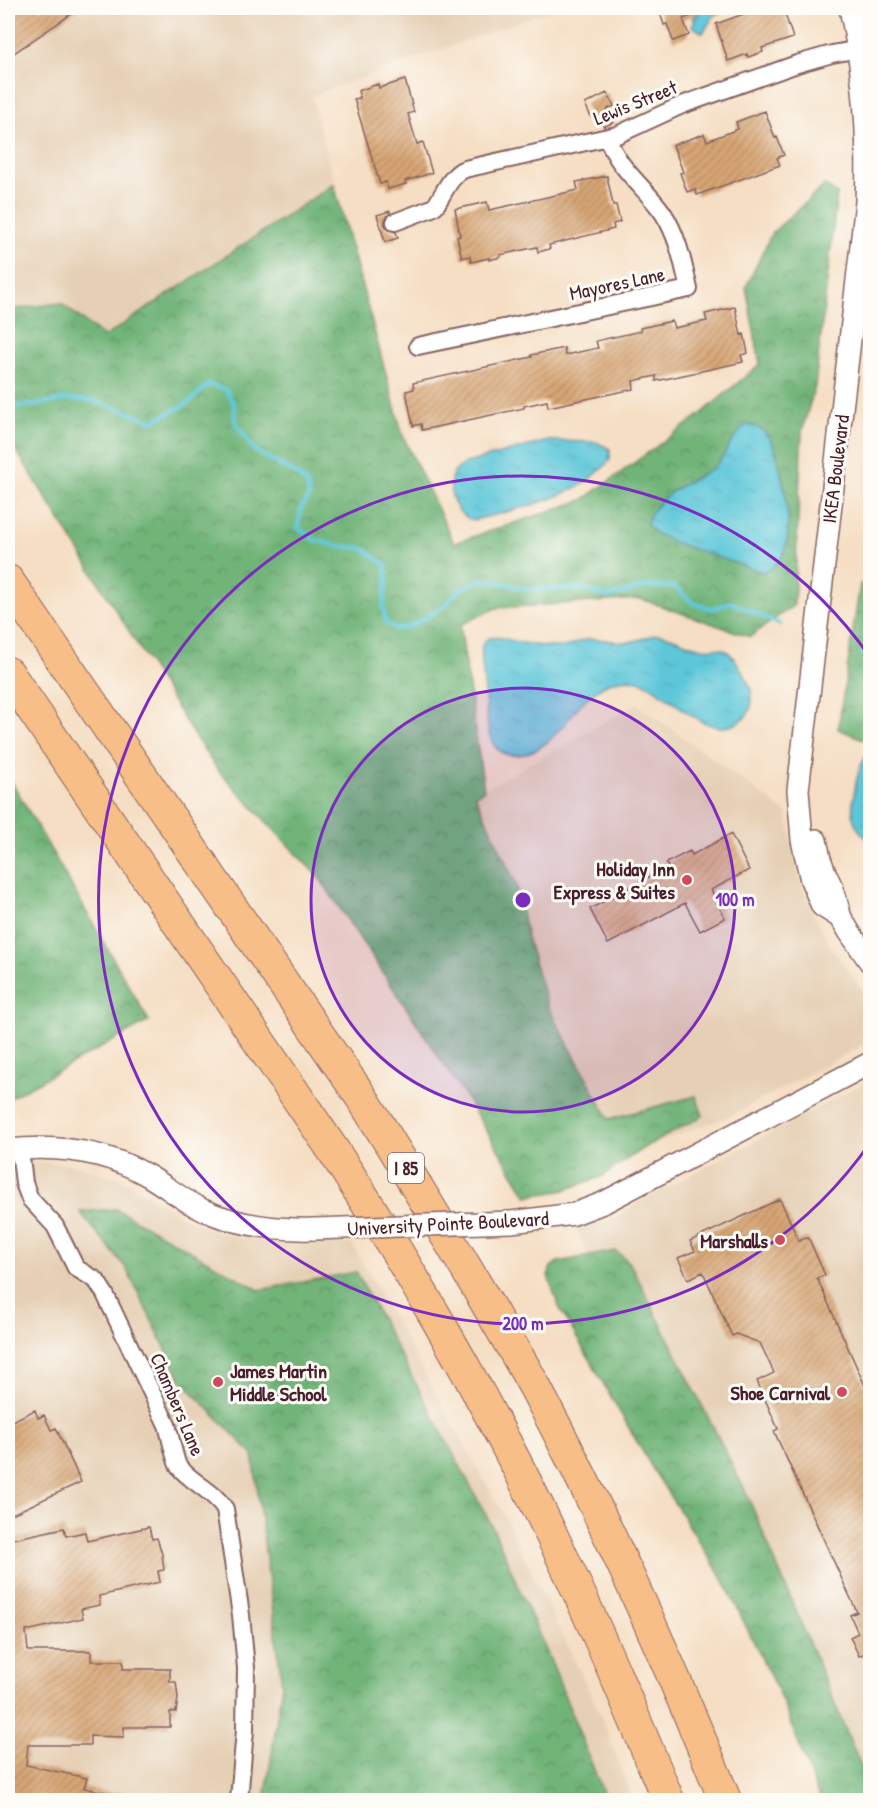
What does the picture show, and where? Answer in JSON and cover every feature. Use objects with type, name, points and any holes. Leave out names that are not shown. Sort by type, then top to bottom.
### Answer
[{"type":"highway","name":"I 85","points":[[8,581],[364,1101],[412,1177],[537,1391],[593,1500],[644,1608],[725,1800]]},
{"type":"highway","name":"I 85","points":[[8,673],[333,1150],[434,1313],[497,1427],[553,1536],[622,1689],[668,1800]]},
{"type":"street","name":"IKEA Boulevard","points":[[850,8],[866,48]]},
{"type":"street","name":"IKEA Boulevard","points":[[863,8],[866,48],[863,85],[867,131],[866,202],[812,790],[813,825],[820,859],[833,889],[841,918],[870,962]]},
{"type":"street","name":"Lewis Street","points":[[395,222],[436,205],[459,171],[608,138],[682,105],[797,64],[866,48]]},
{"type":"street","name":"Mayores Lane","points":[[418,346],[689,289],[679,246],[669,224],[655,203],[614,154],[608,138]]},
{"type":"street","name":"IKEA Boulevard","points":[[842,473],[870,294]]},
{"type":"street","name":"University Pointe Boulevard","points":[[14,1149],[61,1149],[99,1155],[130,1166],[192,1204],[227,1219],[253,1226],[315,1229],[511,1222],[574,1214],[603,1203],[870,1063]]},
{"type":"street","name":"Chambers Lane","points":[[14,1149],[28,1194],[55,1226],[76,1268],[96,1280],[105,1294],[167,1425],[176,1463],[217,1499],[225,1509],[245,1658],[246,1711],[239,1800]]},
{"type":"shaded area","points":[[8,8],[557,8],[311,96],[403,436],[8,437]]},
{"type":"shaded area","points":[[637,704],[787,813],[798,875],[813,914],[833,950],[870,1000],[870,1041],[730,1116],[645,1147],[601,1177],[561,1191],[527,1196],[467,1099],[321,880]]},
{"type":"shaded area","points":[[870,1080],[870,1800],[605,1301],[577,1228],[621,1212]]},
{"type":"shaded area","name":"James Martin Middle School","points":[[23,1162],[72,1164],[121,1179],[187,1219],[219,1232],[275,1244],[352,1244],[506,1519],[599,1711],[633,1800],[8,1800],[8,1165]]},
{"type":"green space","points":[[334,184],[403,436],[454,543],[583,500],[701,414],[760,364],[746,287],[772,233],[825,185],[837,194],[815,386],[802,431],[794,605],[750,637],[641,599],[496,608],[460,625],[484,790],[475,795],[516,884],[528,942],[548,1007],[609,1119],[696,1096],[703,1116],[645,1147],[601,1177],[561,1191],[527,1196],[467,1099],[321,880],[217,769],[195,737],[8,437],[8,310],[61,303],[104,337]]},
{"type":"green space","points":[[860,584],[870,585],[870,742],[838,729]]},
{"type":"green space","points":[[8,775],[149,1021],[8,1099]]},
{"type":"green space","points":[[116,1209],[259,1290],[356,1272],[494,1530],[554,1669],[606,1800],[265,1800],[282,1684],[253,1455],[181,1380],[126,1268],[80,1212]]},
{"type":"green space","points":[[615,1251],[632,1267],[746,1492],[870,1788],[870,1800],[820,1800],[781,1698],[723,1579],[654,1471],[559,1307],[548,1276],[551,1267],[558,1262]]},
{"type":"water","points":[[702,8],[735,8],[714,15],[703,33],[692,26],[695,20],[692,18],[695,14],[698,15]]},
{"type":"water","points":[[746,425],[762,430],[773,445],[778,459],[788,513],[786,544],[782,556],[774,566],[762,572],[673,542],[655,533],[648,526],[647,521],[655,508],[667,496],[715,466],[736,435]]},
{"type":"water","points":[[548,441],[596,442],[610,449],[610,460],[582,484],[548,500],[475,520],[459,511],[451,493],[451,486],[452,477],[459,468],[466,463]]},
{"type":"water","points":[[656,634],[697,647],[717,648],[729,653],[743,672],[752,693],[748,714],[735,724],[723,727],[711,725],[686,712],[651,686],[637,680],[624,679],[600,688],[587,698],[556,734],[531,752],[506,754],[498,750],[493,743],[487,725],[482,656],[482,645],[487,639],[500,638],[558,647],[589,639],[633,641]]},
{"type":"water","points":[[869,754],[870,842],[856,826],[853,817],[855,787],[861,766]]},
{"type":"building","points":[[8,8],[80,8],[8,57]]},
{"type":"building","points":[[665,8],[709,9],[683,19],[689,35],[673,41],[659,10]]},
{"type":"building","points":[[747,8],[783,8],[793,38],[762,48],[763,52],[748,57],[747,54],[728,61],[716,24],[749,12]]},
{"type":"building","points":[[405,80],[414,112],[408,114],[417,144],[423,142],[432,173],[388,189],[386,182],[380,184],[354,99],[360,98],[358,91],[378,84],[379,88]]},
{"type":"building","points":[[607,93],[614,106],[608,109],[614,122],[604,127],[598,114],[591,117],[585,104]]},
{"type":"building","points":[[765,111],[784,155],[777,158],[780,165],[697,195],[695,189],[687,192],[680,173],[683,172],[673,145],[704,134],[707,141],[738,129],[736,122]]},
{"type":"building","points":[[607,176],[613,205],[616,205],[620,222],[613,224],[614,229],[549,245],[550,249],[538,252],[537,247],[500,255],[501,257],[489,260],[489,258],[471,262],[470,256],[462,258],[457,237],[460,236],[455,209],[487,202],[489,210],[578,190],[576,182]]},
{"type":"building","points":[[390,211],[385,225],[389,230],[396,232],[398,238],[385,242],[377,215]]},
{"type":"building","points":[[735,307],[741,335],[744,334],[748,353],[741,355],[743,362],[656,381],[656,376],[633,381],[634,389],[548,407],[547,401],[422,430],[421,424],[413,426],[406,391],[414,389],[413,383],[564,348],[565,355],[598,348],[596,341],[672,321],[674,328],[707,321],[705,314]]},
{"type":"building","name":"Holiday Inn Express & Suites","points":[[731,834],[749,870],[711,890],[725,918],[700,931],[685,903],[608,944],[590,909],[668,867],[666,863],[690,851],[692,855]]},
{"type":"building","points":[[780,1199],[799,1241],[808,1237],[825,1275],[817,1278],[870,1397],[870,1661],[867,1652],[859,1656],[850,1637],[858,1633],[850,1615],[857,1612],[774,1431],[778,1429],[757,1381],[774,1373],[760,1343],[736,1334],[732,1336],[703,1272],[688,1279],[678,1258],[695,1251],[690,1241]]},
{"type":"building","points":[[35,1410],[38,1418],[44,1415],[51,1430],[56,1428],[81,1482],[8,1516],[8,1423]]},
{"type":"building","points":[[149,1527],[152,1539],[157,1538],[162,1554],[164,1570],[158,1571],[160,1582],[99,1596],[100,1605],[81,1609],[83,1618],[26,1631],[28,1651],[91,1651],[91,1661],[123,1661],[123,1669],[170,1669],[170,1682],[176,1682],[178,1698],[176,1712],[170,1712],[170,1727],[124,1727],[124,1737],[90,1736],[90,1745],[28,1745],[26,1765],[87,1778],[84,1788],[122,1795],[121,1800],[8,1800],[8,1540],[64,1528],[66,1536],[85,1532],[87,1541]]},
{"type":"waterway","points":[[8,407],[69,399],[96,401],[153,421],[188,403],[209,384],[226,390],[234,404],[235,422],[254,450],[307,483],[309,497],[301,508],[298,528],[315,540],[339,546],[362,548],[385,564],[387,580],[383,608],[386,623],[397,629],[409,627],[446,605],[459,590],[482,579],[527,589],[583,589],[608,597],[647,586],[675,587],[693,603],[713,609],[730,602],[779,624]]},
{"type":"waterway","points":[[861,653],[870,656]]},
{"type":"place","name":"Holiday Inn Express & Suites","points":[[687,880]]},
{"type":"place","name":"Marshalls","points":[[780,1240]]},
{"type":"place","name":"James Martin Middle School","points":[[218,1382]]},
{"type":"place","name":"Shoe Carnival","points":[[842,1392]]}]
